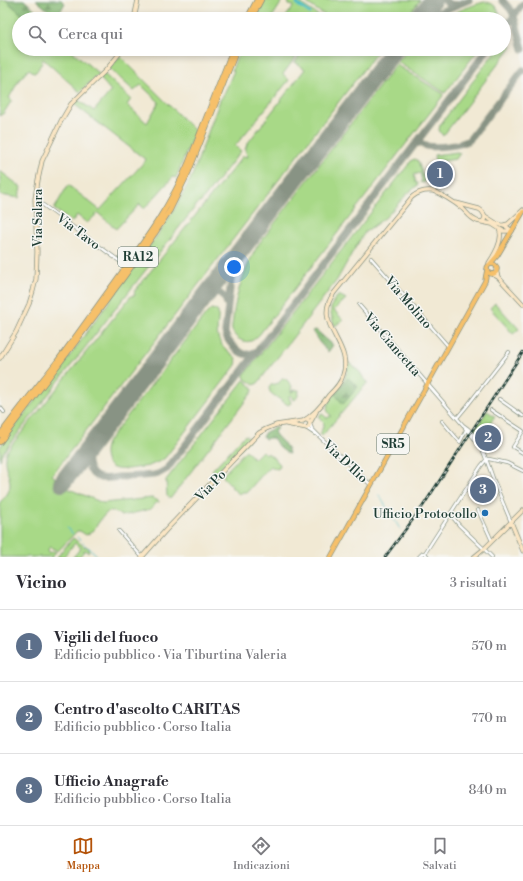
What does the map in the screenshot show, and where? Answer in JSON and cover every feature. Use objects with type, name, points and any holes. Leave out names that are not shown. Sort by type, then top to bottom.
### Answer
[{"type":"highway","points":[[251,12],[257,0]]},
{"type":"highway","points":[[255,12],[261,0]]},
{"type":"highway","name":"RA12","points":[[0,435],[93,313],[146,240],[165,210],[179,185],[188,164],[230,56]]},
{"type":"highway","name":"RA12","points":[[0,442],[150,241],[170,210],[193,163],[234,56]]},
{"type":"main road","name":"SR5","points":[[331,557],[485,280],[487,267],[497,256],[523,211]]},
{"type":"main road","name":"SR5","points":[[485,280],[495,272],[497,256]]},
{"type":"main road","points":[[489,264],[493,264],[496,268]]},
{"type":"main road","points":[[487,270],[488,273],[492,274]]},
{"type":"street","points":[[135,12],[138,0]]},
{"type":"street","name":"Via Salara","points":[[0,358],[16,332],[30,304],[36,279],[36,199],[42,161],[66,111],[117,56]]},
{"type":"street","points":[[318,408],[308,427],[304,427],[302,425],[304,420],[318,408],[340,381],[345,369],[344,354],[328,320],[327,312],[330,298],[408,201],[415,195],[425,191],[432,191],[454,202],[481,210],[485,216],[500,227],[500,240],[495,254],[489,264]]},
{"type":"street","name":"Via Tavo","points":[[36,199],[122,263]]},
{"type":"street","points":[[454,202],[472,219],[478,222],[507,227],[512,231]]},
{"type":"street","points":[[470,216],[474,208]]},
{"type":"street","points":[[500,227],[508,224],[523,211]]},
{"type":"street","points":[[482,222],[485,216]]},
{"type":"street","name":"Via Molino","points":[[371,258],[448,346]]},
{"type":"street","points":[[496,268],[498,277]]},
{"type":"street","points":[[492,274],[498,277],[523,304]]},
{"type":"street","name":"Via Ciancetta","points":[[359,305],[463,425]]},
{"type":"street","points":[[457,418],[509,352]]},
{"type":"street","points":[[498,400],[523,416]]},
{"type":"street","points":[[0,407],[4,412]]},
{"type":"street","points":[[491,410],[523,432],[513,447],[523,453]]},
{"type":"street","points":[[304,420],[309,421],[310,424]]},
{"type":"street","name":"Via Po","points":[[142,557],[166,530],[262,431],[272,426],[304,420]]},
{"type":"street","points":[[442,421],[460,442],[466,430]]},
{"type":"street","name":"Via Po","points":[[285,424],[304,427]]},
{"type":"street","name":"Via D'Ilio","points":[[310,424],[320,437],[371,485]]},
{"type":"street","points":[[463,425],[478,443]]},
{"type":"street","points":[[463,425],[477,439],[523,551]]},
{"type":"street","name":"Via D'Ilio","points":[[304,427],[320,437]]},
{"type":"street","points":[[486,459],[507,463],[523,471]]},
{"type":"street","points":[[419,557],[425,553],[486,459]]},
{"type":"street","points":[[478,510],[492,541]]},
{"type":"street","points":[[474,557],[523,510]]},
{"type":"street","points":[[450,514],[459,525],[492,557]]},
{"type":"street","points":[[119,531],[142,557]]},
{"type":"street","points":[[425,553],[428,557]]},
{"type":"green space","points":[[0,0],[6,0],[19,12],[12,12],[12,56],[78,56],[99,74],[80,92],[43,59],[35,73],[29,69],[19,80],[9,98],[12,100],[0,116]]},
{"type":"green space","points":[[6,0],[24,0],[38,12],[19,12]]},
{"type":"green space","points":[[36,0],[61,0],[65,3],[60,12],[50,12]]},
{"type":"green space","points":[[264,0],[283,0],[275,12],[258,12]]},
{"type":"green space","points":[[288,0],[299,0],[304,6],[313,12],[289,12],[294,6],[289,5]]},
{"type":"green space","points":[[306,0],[420,0],[411,12],[320,12],[308,4]]},
{"type":"green space","points":[[488,2],[496,7],[499,12],[457,12]]},
{"type":"green space","points":[[120,56],[195,131],[176,178],[173,177],[144,209],[140,204],[116,229],[98,213],[87,223],[77,215],[72,222],[54,209],[68,185],[100,210],[146,160],[74,104],[78,100],[94,111],[111,91],[100,78],[104,74],[131,99],[127,105],[147,123],[159,102],[141,85],[134,91],[109,68]]},
{"type":"green space","points":[[237,56],[297,56],[283,74],[289,80],[235,146],[241,151],[200,203],[199,202],[1,455],[0,460],[0,447],[11,431],[69,357],[164,226],[177,205],[192,176],[220,100],[234,71],[232,70]]},
{"type":"green space","points":[[299,56],[374,56],[52,475],[69,489],[103,503],[152,498],[159,501],[158,503],[157,502],[151,509],[122,516],[112,511],[108,512],[90,533],[86,535],[80,531],[77,531],[58,551],[50,547],[48,549],[50,553],[53,551],[56,552],[52,557],[0,557],[0,502],[6,495],[10,483],[5,459],[6,452],[131,296],[135,295],[134,292],[243,156],[248,157],[245,150],[247,144],[305,69],[295,62]]},
{"type":"green space","points":[[403,56],[474,56],[445,93],[399,63],[397,64],[442,93],[442,97],[259,335],[254,340],[245,342],[235,336],[232,329],[234,308],[242,280],[258,245]]},
{"type":"green space","points":[[492,56],[504,56],[443,136],[439,130],[440,125]]},
{"type":"green space","points":[[457,152],[460,153],[456,159],[435,161],[434,155]]},
{"type":"green space","points":[[415,159],[418,161],[425,182],[420,182],[422,181],[420,173],[414,175],[416,183],[418,183],[417,186],[407,194],[386,217],[365,232],[337,280],[258,383],[254,385],[245,379],[244,375],[412,160]]},
{"type":"green space","points":[[0,171],[21,187],[19,198],[0,195]]},
{"type":"green space","points":[[339,295],[346,299],[334,310],[343,320],[335,326],[331,310],[335,298]]},
{"type":"green space","points":[[495,303],[519,329],[513,334],[490,308]]},
{"type":"green space","points":[[211,309],[218,312],[217,333],[219,340],[236,358],[236,365],[165,458],[146,467],[115,469],[111,467],[106,460],[105,455],[108,441]]},
{"type":"green space","points":[[316,330],[333,345],[328,352],[312,331]]},
{"type":"green space","points":[[348,362],[360,372],[364,379],[368,382],[322,436],[320,433],[324,423],[319,418],[321,413],[327,418],[331,416],[327,408],[331,396],[344,380]]},
{"type":"green space","points":[[282,378],[286,379],[292,386],[291,393],[294,390],[299,390],[296,399],[293,400],[291,395],[289,396],[291,403],[288,405],[272,394],[269,388],[271,385],[279,383]]},
{"type":"green space","points":[[348,378],[358,387],[343,404],[335,394]]},
{"type":"green space","points":[[244,380],[252,387],[253,391],[170,499],[167,496],[166,480]]},
{"type":"green space","points":[[487,411],[495,416],[485,430],[483,427],[479,429],[480,433],[484,433],[486,436],[485,438],[474,431]]},
{"type":"green space","points":[[275,427],[277,428],[274,432],[287,447],[289,454],[278,446],[274,439],[265,439],[263,437],[264,433]]},
{"type":"green space","points":[[245,435],[250,439],[216,473],[212,470]]},
{"type":"green space","points":[[246,450],[254,459],[262,451],[269,454],[280,465],[277,469],[270,466],[247,492],[239,494],[231,487],[232,486],[223,475]]},
{"type":"green space","points":[[73,538],[90,550],[87,552],[85,550],[79,557],[73,557],[81,548],[75,543],[63,557],[57,557]]},
{"type":"waterway","points":[[296,0],[298,5],[308,12]]},
{"type":"waterway","points":[[379,495],[400,529]]},
{"type":"waterway","points":[[67,528],[73,534]]},
{"type":"waterway","points":[[77,537],[81,541]]},
{"type":"waterway","points":[[83,543],[86,546]]},
{"type":"waterway","points":[[88,547],[99,557]]},
{"type":"taxiway","points":[[444,0],[449,4],[457,5]]},
{"type":"taxiway","points":[[440,12],[469,0]]},
{"type":"taxiway","points":[[502,0],[514,16],[523,49]]},
{"type":"taxiway","points":[[511,20],[523,4]]},
{"type":"taxiway","points":[[90,446],[88,465],[92,473],[100,478],[154,475],[167,469],[483,56]]},
{"type":"taxiway","points":[[417,142],[426,146],[442,147],[460,144],[469,140],[523,70]]},
{"type":"taxiway","points":[[248,241],[236,262],[231,280],[225,332],[229,342],[241,353],[248,354],[257,351]]},
{"type":"taxiway","points":[[206,296],[213,292],[219,293],[224,297],[227,304]]},
{"type":"runway","points":[[424,12],[433,0]]},
{"type":"runway","points":[[62,483],[390,56]]},
{"type":"railway","points":[[385,557],[423,506],[523,352]]},
{"type":"place","name":"Vigili del fuoco","points":[[440,174]]},
{"type":"place","name":"Centro d'ascolto CARITAS","points":[[488,438]]},
{"type":"place","name":"Ufficio Anagrafe","points":[[483,490]]},
{"type":"place","name":"Ufficio Protocollo","points":[[485,513]]}]
